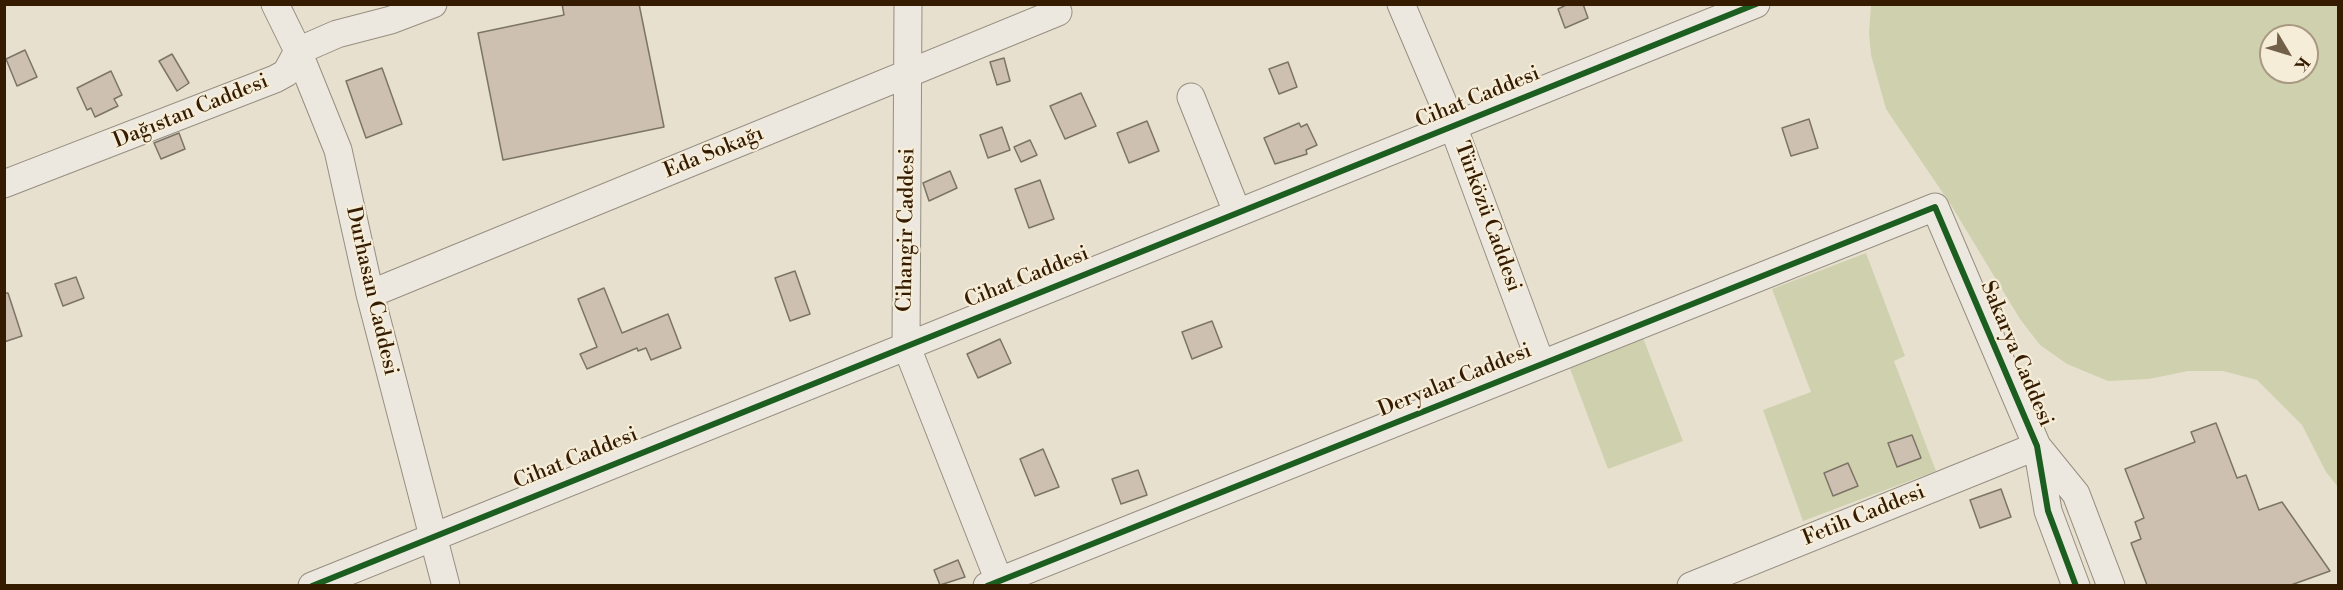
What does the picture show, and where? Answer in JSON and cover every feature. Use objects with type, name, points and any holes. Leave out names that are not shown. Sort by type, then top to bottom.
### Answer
[{"type":"street","name":"Durhasan Caddesi","points":[[275,4],[298,51],[338,150],[370,294],[431,535],[446,585]]},
{"type":"street","points":[[298,51],[338,34],[391,20],[433,4]]},
{"type":"street","name":"Cihangir Caddesi","points":[[908,4],[906,345],[993,583]]},
{"type":"street","name":"Türközü Caddesi","points":[[1401,4],[1453,126],[1541,364]]},
{"type":"street","name":"Cihat Caddesi","points":[[312,585],[431,535],[1756,4]]},
{"type":"street","name":"Eda Sokağı","points":[[370,294],[1058,12]]},
{"type":"street","name":"Dağıstan Caddesi","points":[[4,184],[275,80],[286,73],[298,51]]},
{"type":"street","points":[[1191,97],[1237,212]]},
{"type":"street","name":"Deryalar Caddesi","points":[[993,583],[1935,207]]},
{"type":"street","name":"Sakarya Caddesi","points":[[1935,207],[2037,446],[2048,511],[2076,585]]},
{"type":"street","name":"Sakarya Caddesi","points":[[2037,446],[2076,494],[2111,585]]},
{"type":"street","name":"Fetih Caddesi","points":[[1690,585],[2037,446]]},
{"type":"green space","points":[[1871,5],[2338,5],[2338,487],[2326,472],[2302,425],[2257,380],[2223,371],[2188,371],[2149,379],[2108,381],[2067,364],[2040,345],[2020,319],[1951,205],[1886,109],[1871,55],[1869,33]]},
{"type":"green space","points":[[1866,253],[1905,356],[1894,361],[1936,471],[1803,521],[1763,410],[1811,392],[1772,289]]},
{"type":"green space","points":[[1643,338],[1683,441],[1608,469],[1569,366]]},
{"type":"building","points":[[562,4],[639,4],[664,127],[503,160],[478,33],[564,15]]},
{"type":"building","points":[[1568,4],[1583,4],[1588,18],[1565,28],[1558,9]]},
{"type":"building","points":[[25,50],[37,77],[17,86],[6,59]]},
{"type":"building","points":[[172,54],[189,83],[177,91],[159,61]]},
{"type":"building","points":[[1004,58],[1010,81],[997,85],[990,62]]},
{"type":"building","points":[[1288,62],[1297,87],[1279,94],[1269,69]]},
{"type":"building","points":[[382,68],[402,124],[366,138],[346,81]]},
{"type":"building","points":[[111,71],[122,95],[114,99],[118,106],[95,117],[91,108],[87,110],[77,88]]},
{"type":"building","points":[[1081,93],[1096,126],[1065,139],[1050,106]]},
{"type":"building","points":[[1809,119],[1818,148],[1791,156],[1782,128]]},
{"type":"building","points":[[1147,121],[1159,151],[1129,163],[1117,133]]},
{"type":"building","points":[[1299,123],[1301,127],[1307,124],[1317,145],[1306,150],[1307,154],[1275,164],[1264,138]]},
{"type":"building","points":[[1002,127],[1010,150],[988,158],[980,135]]},
{"type":"building","points":[[179,133],[185,149],[161,159],[154,143]]},
{"type":"building","points":[[1030,140],[1037,155],[1021,162],[1014,147]]},
{"type":"building","points":[[950,171],[957,188],[929,201],[923,183]]},
{"type":"building","points":[[1040,180],[1054,219],[1029,228],[1015,189]]},
{"type":"building","points":[[795,271],[810,314],[790,321],[775,278]]},
{"type":"building","points":[[76,277],[84,298],[63,306],[55,284]]},
{"type":"building","points":[[604,288],[622,333],[668,314],[681,348],[651,360],[646,348],[638,351],[637,348],[587,369],[580,354],[597,347],[578,299]]},
{"type":"building","points":[[4,293],[8,293],[22,336],[4,342]]},
{"type":"building","points":[[1212,321],[1222,347],[1192,359],[1182,332]]},
{"type":"building","points":[[1000,339],[1011,363],[978,378],[967,354]]},
{"type":"building","points":[[2216,423],[2237,478],[2246,475],[2259,510],[2282,502],[2330,571],[2291,585],[2147,585],[2131,543],[2141,539],[2135,522],[2144,518],[2125,469],[2195,442],[2191,432]]},
{"type":"building","points":[[1912,435],[1921,458],[1897,467],[1888,443]]},
{"type":"building","points":[[1043,449],[1059,487],[1035,496],[1020,459]]},
{"type":"building","points":[[1848,463],[1858,486],[1833,496],[1824,473]]},
{"type":"building","points":[[1138,470],[1147,495],[1121,504],[1112,479]]},
{"type":"building","points":[[2001,489],[2011,517],[1980,528],[1970,500]]},
{"type":"building","points":[[958,560],[965,577],[940,585],[934,570]]},
{"type":"cycle path","points":[[312,586],[1756,4]]},
{"type":"cycle path","points":[[987,586],[1935,207],[2037,446],[2048,511],[2076,586]]}]
